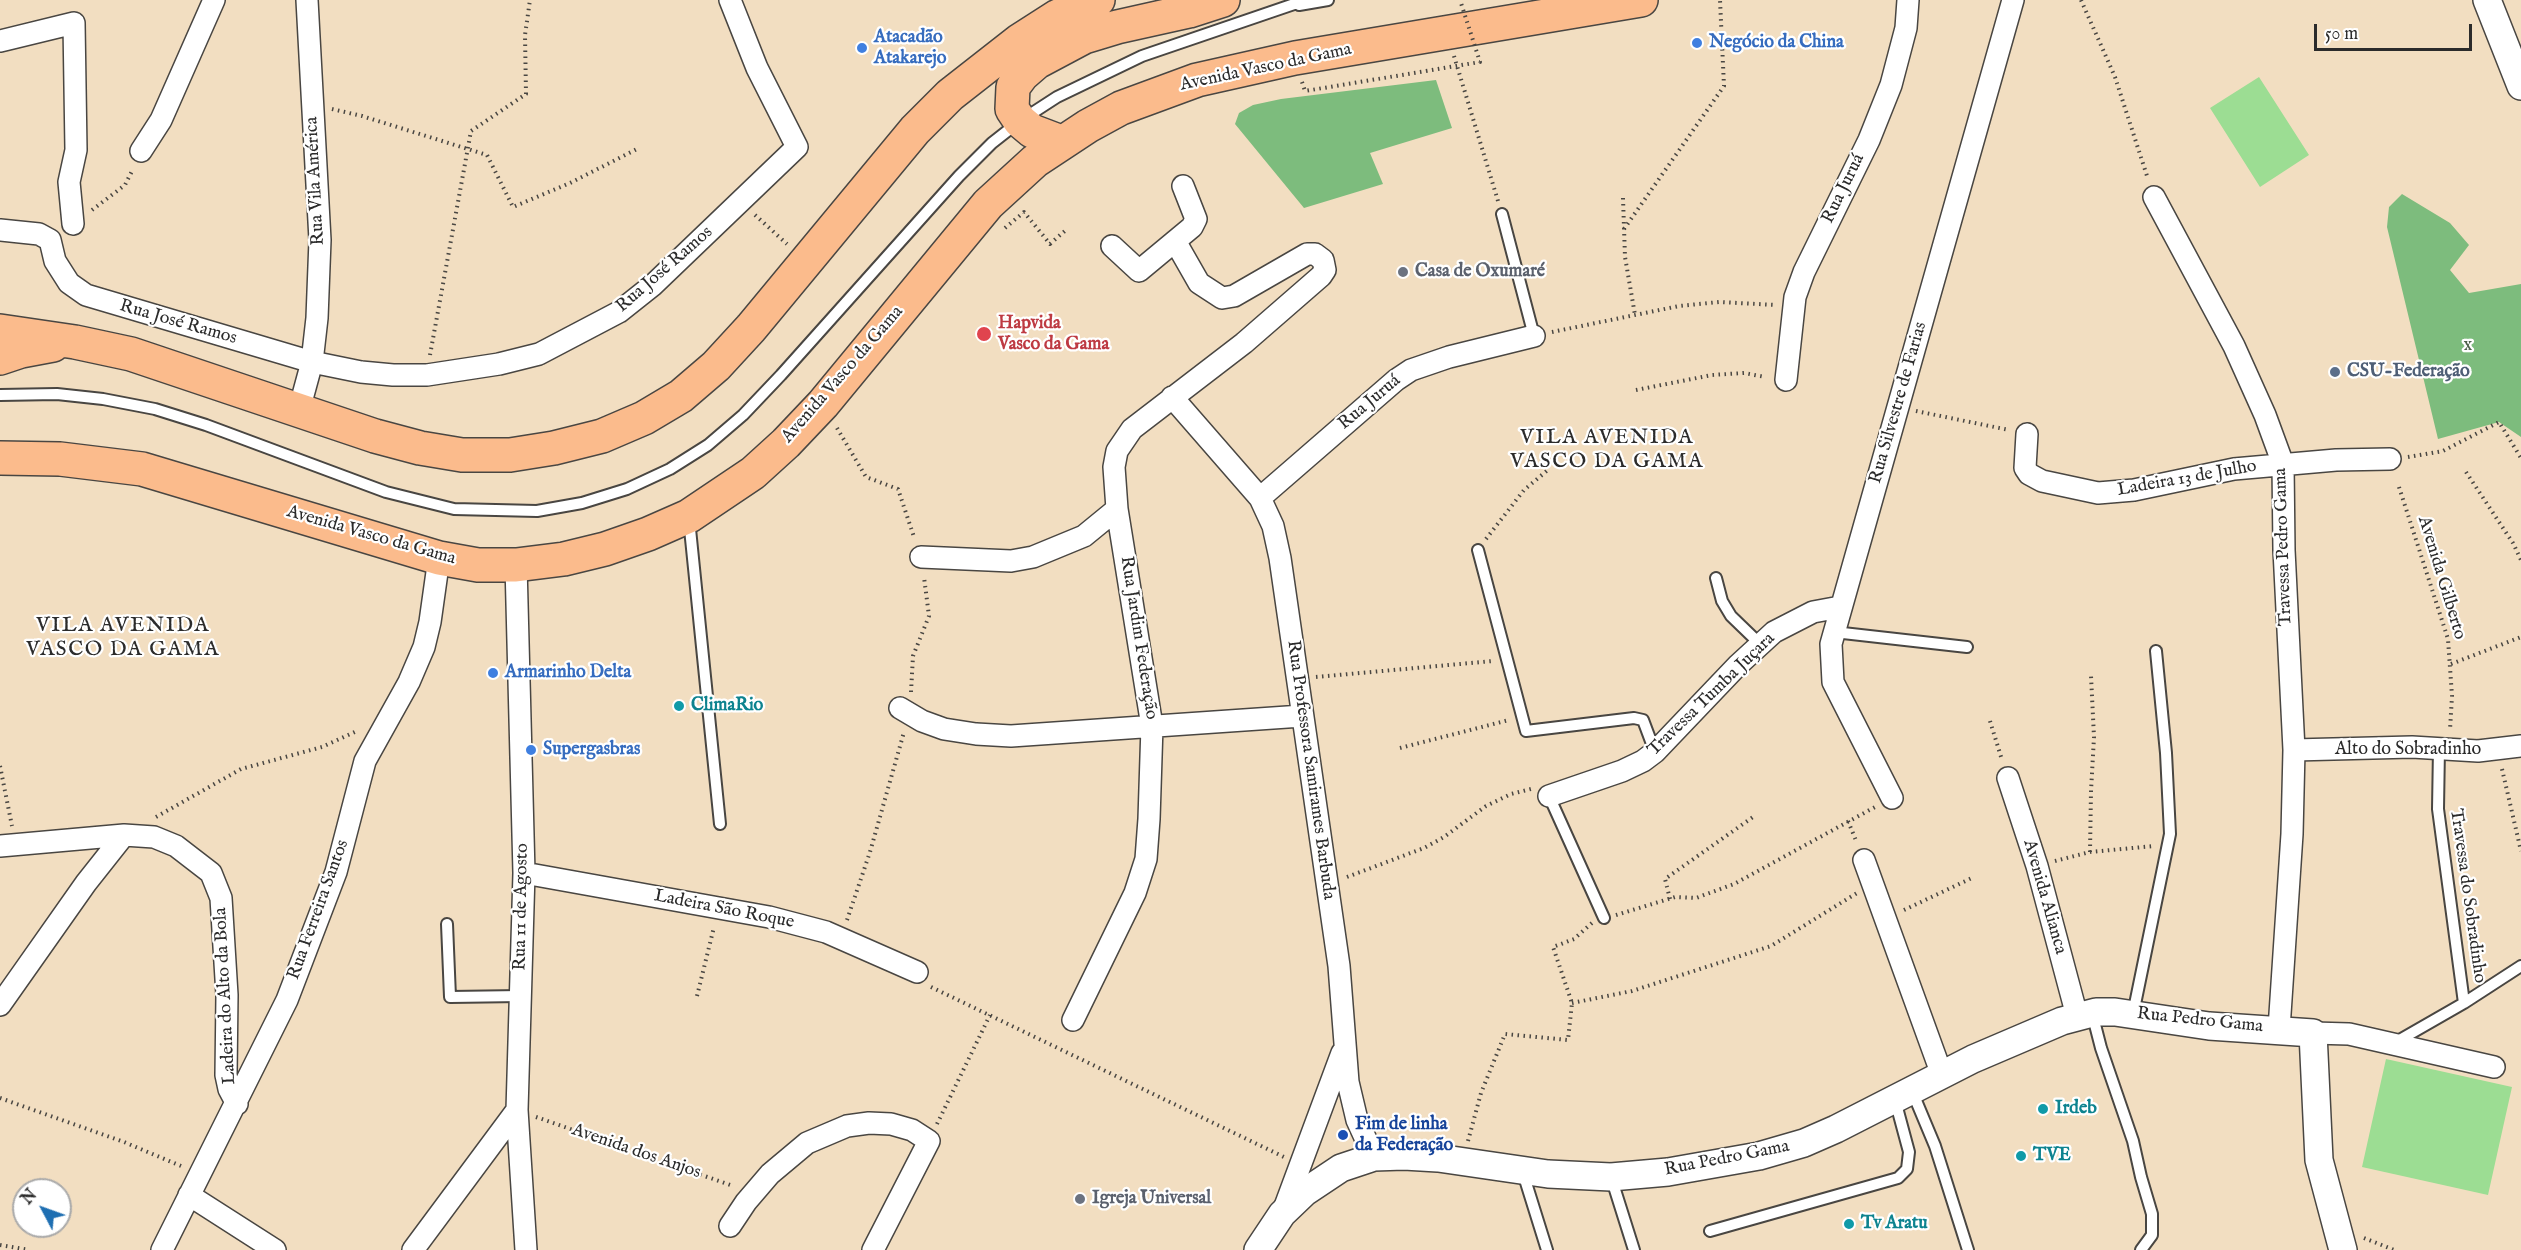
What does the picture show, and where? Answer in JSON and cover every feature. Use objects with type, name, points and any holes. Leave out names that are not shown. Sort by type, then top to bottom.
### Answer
[{"type":"main road","points":[[0,331],[75,342],[131,354],[375,436],[420,448],[462,455],[510,455],[554,448],[602,436],[644,418],[681,396],[716,366],[751,328],[915,130],[950,95],[1057,8],[1098,0]]},
{"type":"main road","points":[[1061,142],[1043,137],[1020,121],[1012,109],[1013,87],[1022,75],[1037,62],[1084,37],[1223,0]]},
{"type":"main road","name":"Avenida Vasco da Gama","points":[[0,458],[60,459],[142,469],[439,558],[478,565],[516,565],[564,560],[605,549],[689,516],[753,473],[786,443],[823,404],[988,204],[1035,161],[1061,142],[1121,108],[1197,80],[1295,58],[1641,0]]},
{"type":"main road","points":[[0,358],[21,351],[75,342]]},
{"type":"main road","points":[[0,433],[60,459]]},
{"type":"street","points":[[141,151],[161,120],[213,0]]},
{"type":"street","name":"Rua Vila América","points":[[299,410],[312,362],[317,318],[320,240],[307,0]]},
{"type":"street","name":"Rua José Ramos","points":[[0,230],[39,234],[50,240],[55,261],[69,283],[86,295],[312,362],[361,372],[427,375],[499,364],[539,354],[619,312],[653,285],[797,147],[757,68],[730,0]]},
{"type":"street","name":"Rua Juruá","points":[[1786,380],[1794,307],[1804,272],[1869,140],[1891,85],[1906,28],[1908,0]]},
{"type":"street","name":"Rua Silvestre de Farias","points":[[1892,798],[1833,682],[1831,664],[1834,632],[2013,0]]},
{"type":"street","points":[[2487,0],[2521,86]]},
{"type":"street","points":[[0,41],[74,23],[76,150],[69,182],[73,224]]},
{"type":"street","points":[[1112,246],[1139,271],[1192,227],[1196,219],[1183,186]]},
{"type":"street","name":"Travessa Pedro Gama","points":[[2154,197],[2234,346],[2265,415],[2283,464],[2284,550],[2294,750],[2292,834],[2279,1029]]},
{"type":"street","name":"Rua Jardim Federação","points":[[1073,1020],[1121,925],[1146,859],[1152,726],[1117,508],[1114,467],[1117,451],[1132,429],[1270,321],[1321,276],[1325,266],[1323,260],[1315,254],[1307,254],[1234,296],[1222,298],[1199,283],[1175,241]]},
{"type":"street","name":"Rua Juruá","points":[[1260,498],[1396,380],[1411,370],[1449,357],[1534,336]]},
{"type":"street","points":[[1172,398],[1260,498]]},
{"type":"street","name":"Ladeira 13 de Julho","points":[[2027,434],[2025,468],[2030,474],[2042,481],[2098,492],[2134,490],[2234,469],[2283,464],[2390,459]]},
{"type":"street","name":"Rua Professora Samirames Barbuda","points":[[1260,498],[1273,526],[1280,558],[1339,966],[1344,1047],[1351,1101],[1374,1157]]},
{"type":"street","points":[[921,557],[1011,561],[1033,558],[1083,536],[1117,508]]},
{"type":"street","name":"Rua Ferreira Santos","points":[[162,1250],[237,1104],[286,1000],[336,872],[365,761],[409,682],[423,647],[430,622],[439,558]]},
{"type":"street","name":"Rua 11 de Agosto","points":[[516,565],[524,873],[517,1110],[526,1250]]},
{"type":"street","name":"Travessa Tumba Juçara","points":[[1549,796],[1622,771],[1655,752],[1760,644],[1793,620],[1813,612],[1840,607]]},
{"type":"street","points":[[900,708],[922,721],[944,729],[976,734],[1069,733],[1302,716]]},
{"type":"street","name":"Alto do Sobradinho","points":[[2294,750],[2497,751],[2521,746]]},
{"type":"street","name":"Avenida Alianca","points":[[2008,778],[2084,1015]]},
{"type":"street","points":[[0,1005],[86,883],[124,835]]},
{"type":"street","name":"Ladeira do Alto da Bola","points":[[8,845],[124,835],[154,837],[176,846],[211,873],[221,898],[225,926],[228,995],[226,1075],[229,1089],[237,1104]]},
{"type":"street","points":[[1864,860],[1942,1075]]},
{"type":"street","name":"Ladeira São Roque","points":[[524,873],[769,917],[826,932],[917,972]]},
{"type":"street","name":"Rua Pedro Gama","points":[[1258,1250],[1282,1214],[1322,1179],[1341,1168],[1374,1157],[1404,1156],[1548,1174],[1611,1177],[1668,1172],[1759,1156],[1804,1143],[1942,1075],[2061,1021],[2084,1015],[2115,1012],[2174,1023],[2349,1034],[2494,1067]]},
{"type":"street","points":[[2313,1033],[2319,1160],[2343,1250]]},
{"type":"street","name":"Rua Professora Samirames Barbuda","points":[[1282,1214],[1344,1047]]},
{"type":"street","points":[[413,1250],[517,1110]]},
{"type":"street","points":[[730,1226],[770,1174],[798,1149],[847,1126],[869,1123],[891,1124],[912,1130],[929,1141],[873,1250]]},
{"type":"street","points":[[189,1195],[275,1250]]},
{"type":"lane","points":[[0,395],[57,394],[103,399],[155,409],[206,425],[386,492],[454,509],[537,511],[582,503],[627,489],[670,469],[708,445],[743,415],[959,176],[992,143],[1020,121],[1057,97],[1142,56],[1306,0]]},
{"type":"lane","points":[[1287,7],[1328,0]]},
{"type":"lane","points":[[1502,214],[1534,336]]},
{"type":"lane","points":[[689,516],[720,824]]},
{"type":"lane","points":[[1478,550],[1526,731],[1634,718],[1643,720],[1655,752]]},
{"type":"lane","points":[[1716,578],[1722,601],[1731,616],[1760,644]]},
{"type":"lane","points":[[1834,632],[1967,647]]},
{"type":"lane","points":[[2133,1015],[2169,845],[2170,816],[2156,651]]},
{"type":"lane","name":"Travessa do Sobradinho","points":[[2393,1043],[2464,1003],[2438,809],[2444,749]]},
{"type":"lane","points":[[1549,796],[1604,918]]},
{"type":"lane","points":[[447,924],[450,997],[520,996]]},
{"type":"lane","points":[[2464,1003],[2521,966]]},
{"type":"lane","points":[[2084,1015],[2101,1048],[2133,1141],[2152,1214],[2152,1235],[2141,1250]]},
{"type":"lane","points":[[1710,1231],[1898,1178],[1907,1169],[1909,1152],[1903,1095]]},
{"type":"lane","points":[[1903,1095],[1935,1146],[1968,1250]]},
{"type":"lane","points":[[1522,1169],[1547,1250]]},
{"type":"lane","points":[[1611,1177],[1634,1250]]},
{"type":"path","points":[[427,375],[471,131],[526,94],[525,35],[530,0]]},
{"type":"path","points":[[1305,91],[1480,62],[1460,0]]},
{"type":"path","points":[[1624,229],[1724,86],[1720,0]]},
{"type":"path","points":[[2081,0],[2115,77],[2154,197]]},
{"type":"path","points":[[1447,32],[1502,214]]},
{"type":"path","points":[[312,105],[362,116],[487,155],[513,207],[570,183],[639,148]]},
{"type":"path","points":[[73,224],[125,185],[141,151]]},
{"type":"path","points":[[1623,198],[1625,257],[1635,315]]},
{"type":"path","points":[[741,202],[806,262]]},
{"type":"path","points":[[997,235],[1024,212],[1050,244],[1067,229]]},
{"type":"path","points":[[1534,336],[1635,315],[1719,302],[1751,302],[1794,307]]},
{"type":"path","points":[[1636,390],[1712,375],[1744,373],[1786,380]]},
{"type":"path","points":[[823,404],[866,477],[898,489]]},
{"type":"path","points":[[1898,408],[2027,434]]},
{"type":"path","points":[[2390,459],[2443,451],[2499,422],[2521,458]]},
{"type":"path","points":[[1478,550],[1508,507],[1524,489],[1549,469]]},
{"type":"path","points":[[2466,472],[2513,543],[2521,560]]},
{"type":"path","name":"Avenida Gilberto","points":[[2399,487],[2448,639],[2452,696],[2444,749]]},
{"type":"path","points":[[2451,664],[2521,637]]},
{"type":"path","points":[[1297,679],[1507,660]]},
{"type":"path","points":[[2090,852],[2094,736],[2091,676]]},
{"type":"path","points":[[1400,748],[1521,717]]},
{"type":"path","points":[[1990,721],[2008,778]]},
{"type":"path","points":[[124,835],[241,769],[321,747]]},
{"type":"path","points":[[2497,751],[2521,851]]},
{"type":"path","points":[[0,766],[8,845]]},
{"type":"path","points":[[1327,886],[1424,848],[1444,837],[1486,806],[1511,794],[1538,787],[1549,796]]},
{"type":"path","points":[[1462,1162],[1481,1093],[1505,1034],[1568,1040],[1572,1003],[1553,947],[1574,939],[1588,924],[1604,918],[1670,898],[1696,898],[1734,884],[1892,798]]},
{"type":"path","points":[[1670,898],[1665,879],[1754,817]]},
{"type":"path","points":[[2037,866],[2090,852],[2126,847],[2169,845]]},
{"type":"path","points":[[1885,919],[1974,877]]},
{"type":"path","points":[[1572,1003],[1632,991],[1771,946],[1873,883]]},
{"type":"path","points":[[697,996],[720,907]]},
{"type":"path","points":[[917,972],[925,984],[1301,1165]]},
{"type":"path","points":[[929,1141],[990,1015]]},
{"type":"path","points":[[0,1098],[124,1142],[201,1174]]},
{"type":"path","name":"Avenida dos Anjos","points":[[517,1110],[754,1193]]},
{"type":"path","points":[[0,1245],[29,1250]]},
{"type":"green space","points":[[2259,77],[2309,155],[2260,187],[2210,108]]},
{"type":"green space","points":[[1436,80],[1452,128],[1370,153],[1383,184],[1304,208],[1235,124],[1239,113],[1253,105],[1281,99]]},
{"type":"green space","name":"x","points":[[2402,194],[2450,223],[2469,245],[2450,270],[2469,293],[2521,284],[2521,437],[2499,422],[2438,439],[2387,227],[2389,207]]},
{"type":"green space","points":[[2386,1059],[2512,1087],[2488,1195],[2362,1167]]},
{"type":"place","name":"Negócio da China","points":[[1697,43]]},
{"type":"place","name":"Atacadão Atakarejo","points":[[862,48]]},
{"type":"place","name":"Casa de Oxumaré","points":[[1403,272]]},
{"type":"place","name":"Hapvida Vasco da Gama","points":[[984,334]]},
{"type":"place","name":"CSU-Federação","points":[[2335,372]]},
{"type":"place","name":"Armarinho Delta","points":[[493,673]]},
{"type":"place","name":"ClimaRio","points":[[679,706]]},
{"type":"place","name":"Supergasbras","points":[[531,750]]},
{"type":"place","name":"Irdeb","points":[[2043,1109]]},
{"type":"place","name":"Fim de linha da Federação","points":[[1343,1135]]},
{"type":"place","name":"TVE","points":[[2021,1156]]},
{"type":"place","name":"Igreja Universal","points":[[1080,1199]]},
{"type":"place","name":"Tv Aratu","points":[[1849,1224]]},
{"type":"district","name":"VILA AVENIDA VASCO DA GAMA","points":[[1607,451]]},
{"type":"district","name":"VILA AVENIDA VASCO DA GAMA","points":[[123,639]]}]
